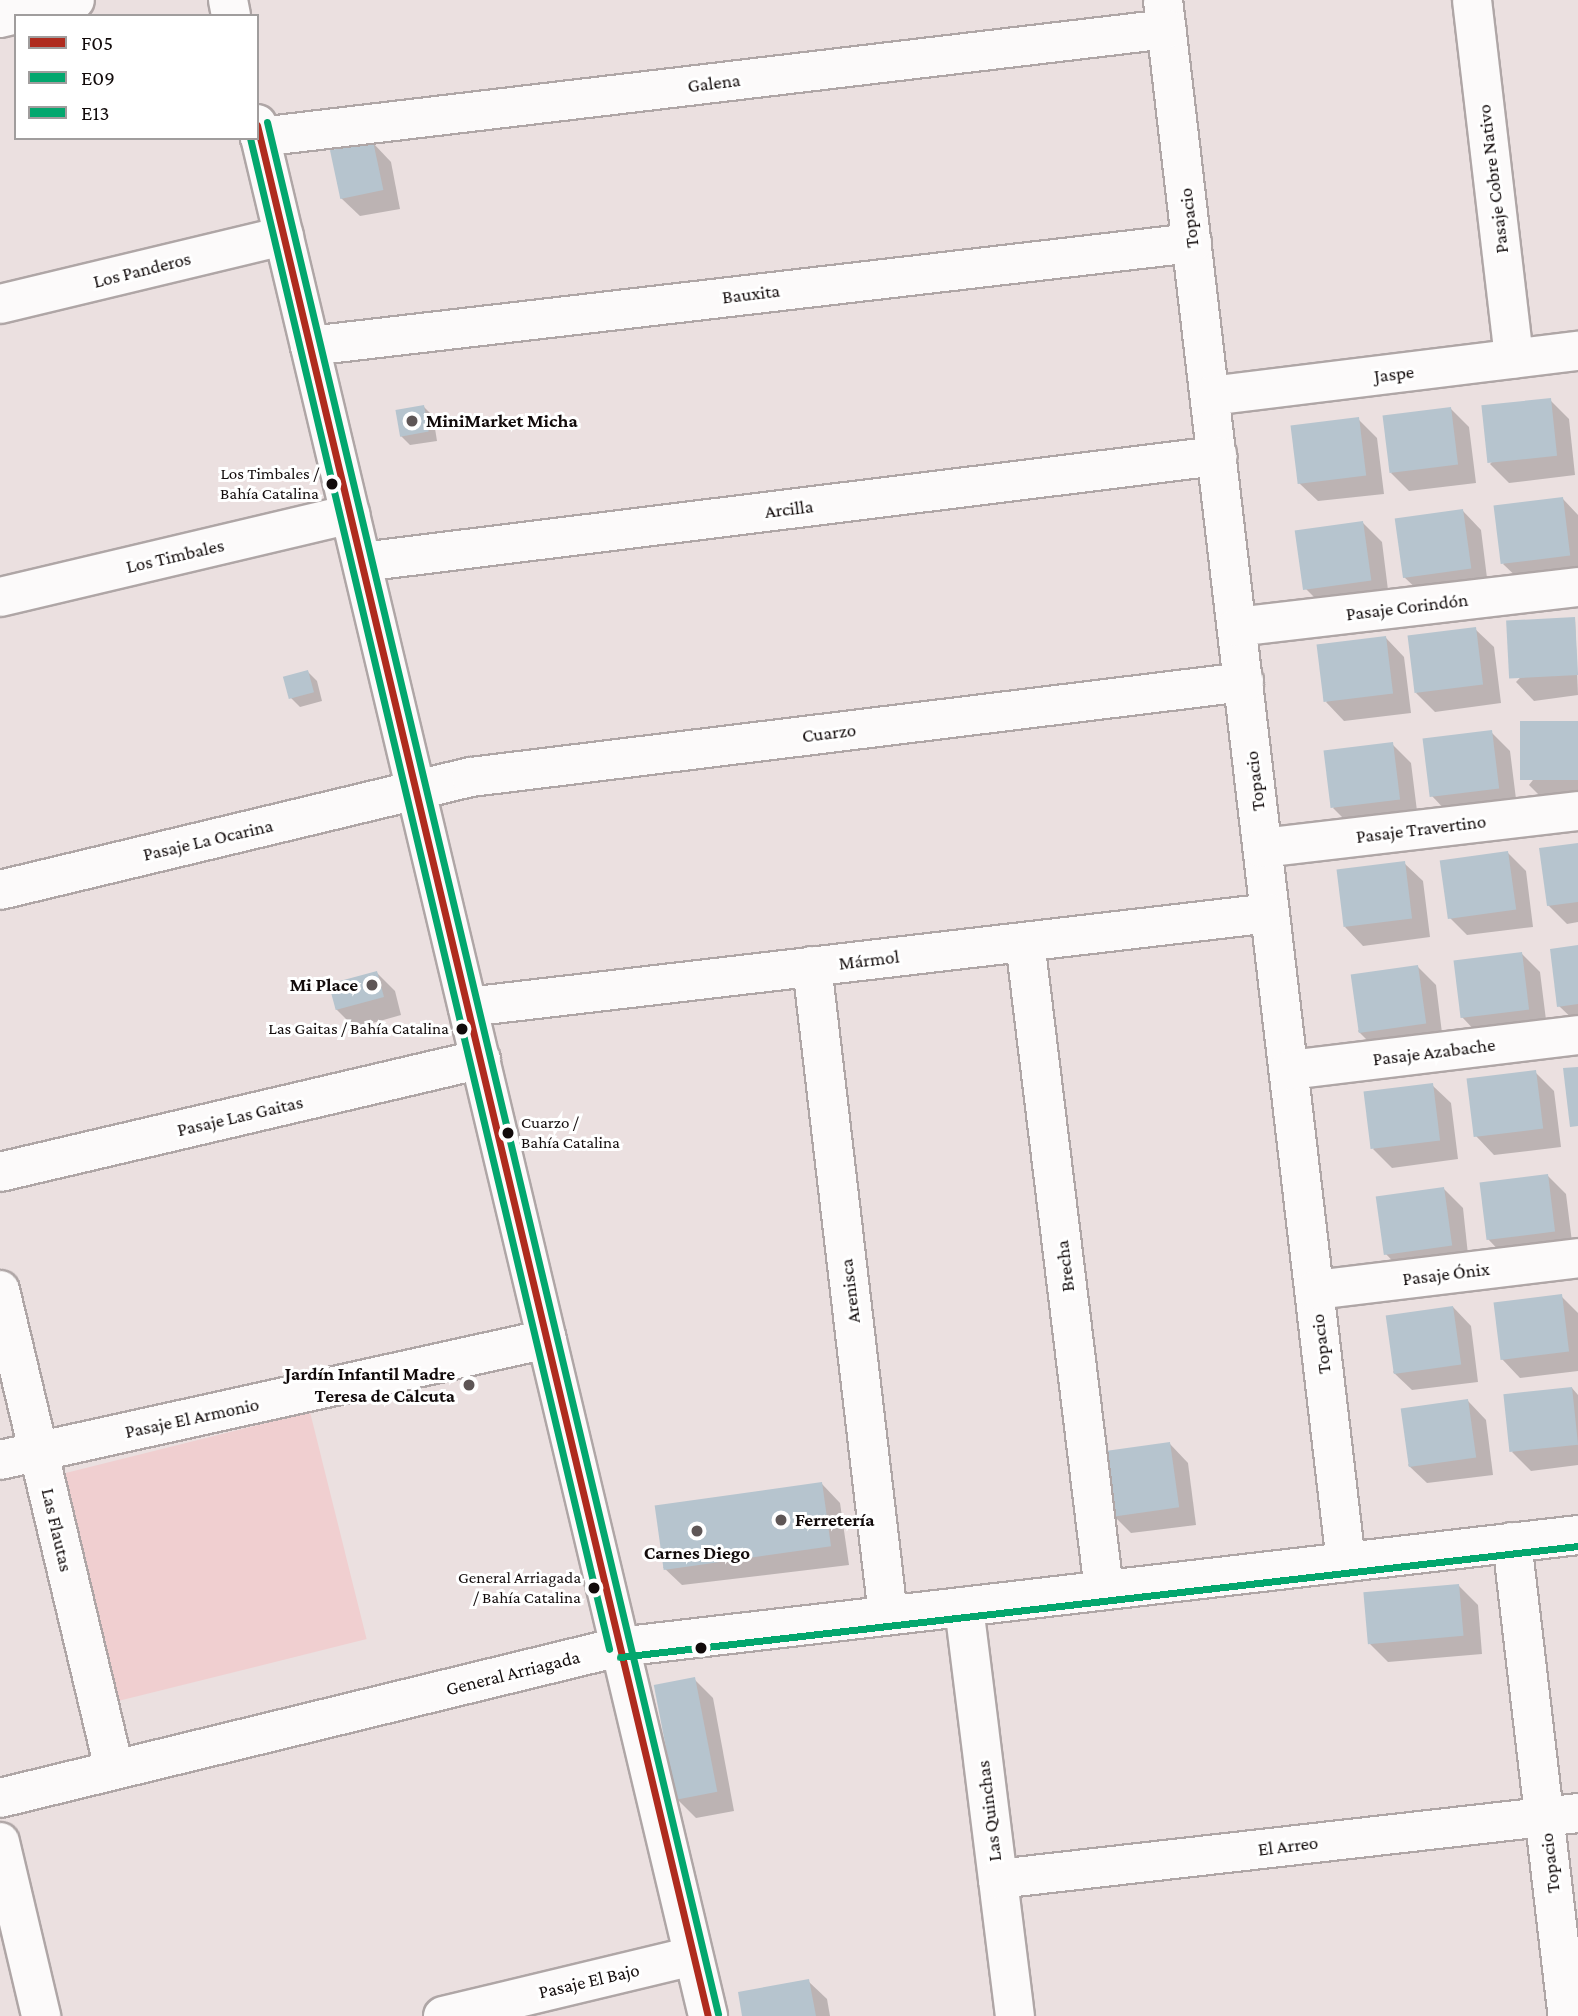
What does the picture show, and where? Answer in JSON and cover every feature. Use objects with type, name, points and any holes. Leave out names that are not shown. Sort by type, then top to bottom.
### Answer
[{"type":"street","points":[[17,14],[75,0]]},
{"type":"street","name":"Pasaje Cobre Nativo","points":[[1472,0],[1514,359]]},
{"type":"street","name":"Galena","points":[[259,131],[1165,15]]},
{"type":"street","name":"Topacio","points":[[1165,15],[1346,1562]]},
{"type":"street","points":[[259,131],[708,2016]]},
{"type":"street","name":"Los Panderos","points":[[0,304],[284,236]]},
{"type":"street","name":"Bauxita","points":[[310,346],[1192,243]]},
{"type":"street","name":"Jaspe","points":[[1210,396],[1578,351]]},
{"type":"street","name":"Arcilla","points":[[362,562],[1217,456]]},
{"type":"street","name":"Los Timbales","points":[[0,597],[350,514]]},
{"type":"street","name":"Pasaje Corindón","points":[[1237,627],[1578,587]]},
{"type":"street","name":"Cuarzo","points":[[416,790],[471,777],[1244,682]]},
{"type":"street","name":"Pasaje La Ocarina","points":[[0,890],[416,790]]},
{"type":"street","name":"Pasaje Travertino","points":[[1263,848],[1578,811]]},
{"type":"street","name":"Mármol","points":[[468,1007],[1270,913]]},
{"type":"street","name":"Brecha","points":[[1025,942],[1104,1590]]},
{"type":"street","name":"Arenisca","points":[[812,966],[888,1615]]},
{"type":"street","name":"Pasaje Azabache","points":[[1289,1070],[1578,1035]]},
{"type":"street","name":"Pasaje Las Gaitas","points":[[0,1172],[481,1059]]},
{"type":"street","name":"Pasaje Ónix","points":[[1315,1290],[1578,1258]]},
{"type":"street","name":"Las Flautas","points":[[0,1290],[114,1770]]},
{"type":"street","name":"Pasaje El Armonio","points":[[0,1460],[547,1339]]},
{"type":"street","name":"General Arriagada","points":[[0,1798],[619,1647],[1578,1535]]},
{"type":"street","name":"Topacio","points":[[1512,1542],[1561,1815],[1568,2016]]},
{"type":"street","name":"Las Quinchas","points":[[964,1607],[1015,2016]]},
{"type":"street","name":"El Arreo","points":[[998,1879],[1561,1815]]},
{"type":"street","points":[[0,1842],[41,2016]]},
{"type":"street","name":"Pasaje El Bajo","points":[[443,2016],[694,1956]]},
{"type":"shaded area","points":[[310,1412],[367,1639],[118,1701],[62,1474]]},
{"type":"building","points":[[373,141],[383,190],[340,199],[330,150]]},
{"type":"building","points":[[1551,398],[1557,456],[1487,463],[1481,405]]},
{"type":"building","name":"MiniMarket Micha","points":[[424,405],[429,432],[400,437],[395,410]]},
{"type":"building","points":[[1451,407],[1458,465],[1390,473],[1383,415]]},
{"type":"building","points":[[1359,417],[1366,476],[1298,484],[1291,425]]},
{"type":"building","points":[[1563,497],[1570,556],[1501,564],[1494,506]]},
{"type":"building","points":[[1463,509],[1471,568],[1403,578],[1395,519]]},
{"type":"building","points":[[1363,521],[1371,580],[1303,590],[1295,531]]},
{"type":"building","points":[[1575,617],[1578,675],[1509,679],[1506,621]]},
{"type":"building","points":[[1476,627],[1483,685],[1415,693],[1408,635]]},
{"type":"building","points":[[1386,636],[1393,694],[1324,702],[1317,645]]},
{"type":"building","points":[[308,670],[314,692],[289,699],[283,677]]},
{"type":"building","points":[[1520,721],[1578,721],[1578,780],[1520,780]]},
{"type":"building","points":[[1492,730],[1499,789],[1430,797],[1423,739]]},
{"type":"building","points":[[1393,742],[1400,800],[1331,808],[1324,751]]},
{"type":"building","points":[[1578,843],[1578,902],[1547,906],[1539,848]]},
{"type":"building","points":[[1508,851],[1516,909],[1448,919],[1440,861]]},
{"type":"building","points":[[1405,861],[1412,919],[1344,927],[1337,869]]},
{"type":"building","points":[[1578,945],[1578,1004],[1557,1007],[1550,949]]},
{"type":"building","points":[[1522,952],[1529,1010],[1461,1018],[1454,960]]},
{"type":"building","points":[[1418,965],[1426,1023],[1359,1033],[1351,974]]},
{"type":"building","points":[[377,971],[384,997],[336,1010],[329,984]]},
{"type":"building","points":[[1578,1067],[1578,1126],[1570,1127],[1563,1068]]},
{"type":"building","points":[[1536,1070],[1543,1129],[1474,1137],[1467,1079]]},
{"type":"building","points":[[1433,1083],[1440,1141],[1371,1149],[1364,1092]]},
{"type":"building","points":[[1548,1174],[1555,1232],[1487,1240],[1480,1182]]},
{"type":"building","points":[[1444,1187],[1452,1245],[1384,1255],[1376,1197]]},
{"type":"building","points":[[1562,1294],[1569,1352],[1501,1360],[1494,1302]]},
{"type":"building","points":[[1453,1306],[1461,1364],[1394,1374],[1386,1315]]},
{"type":"building","points":[[1572,1387],[1578,1445],[1509,1452],[1503,1394]]},
{"type":"building","points":[[1468,1399],[1476,1457],[1409,1467],[1401,1408]]},
{"type":"building","points":[[1170,1442],[1179,1507],[1113,1517],[1104,1451]]},
{"type":"building","points":[[822,1482],[831,1546],[664,1570],[655,1506]]},
{"type":"building","points":[[1459,1584],[1464,1636],[1368,1644],[1363,1592]]},
{"type":"building","points":[[695,1677],[717,1792],[676,1800],[654,1685]]},
{"type":"building","points":[[809,1979],[816,2016],[742,2016],[738,1992]]},
{"type":"transit line","name":"E13","points":[[267,122],[718,2014]]},
{"type":"transit line","name":"F05","points":[[259,133],[708,2016]]},
{"type":"transit line","name":"E09","points":[[250,140],[609,1649]]},
{"type":"transit line","name":"E09","points":[[620,1657],[1578,1546]]},
{"type":"place","name":"MiniMarket Micha","points":[[412,421]]},
{"type":"place","name":"Los Timbales / Bahía Catalina","points":[[332,484]]},
{"type":"place","name":"Mi Place","points":[[372,985]]},
{"type":"place","name":"Las Gaitas / Bahía Catalina","points":[[462,1029]]},
{"type":"place","name":"Cuarzo / Bahía Catalina","points":[[508,1133]]},
{"type":"place","name":"Jardín Infantil Madre Teresa de Calcuta","points":[[469,1385]]},
{"type":"place","name":"Ferretería","points":[[781,1520]]},
{"type":"place","name":"Carnes Diego","points":[[697,1531]]},
{"type":"place","name":"General Arriagada / Bahía Catalina","points":[[594,1588]]}]
